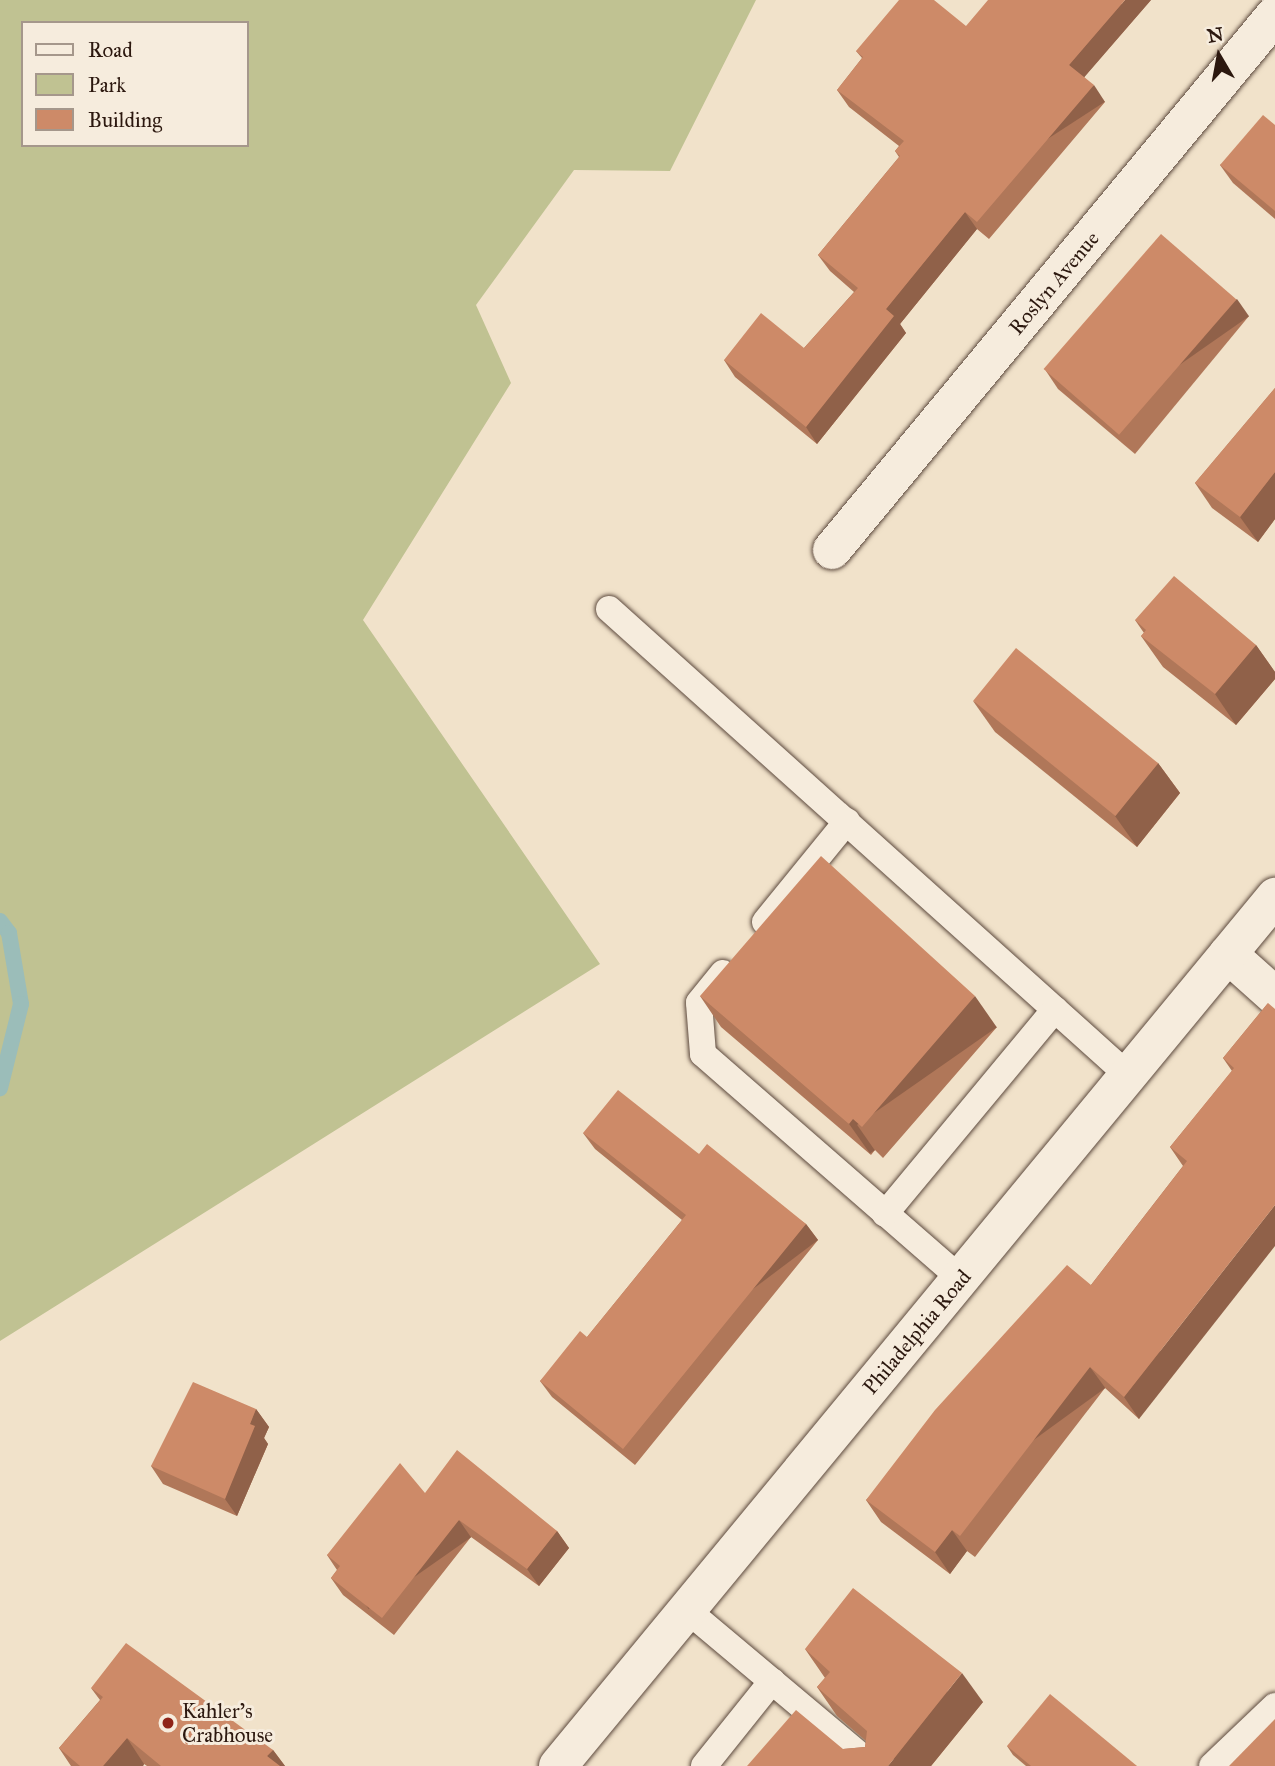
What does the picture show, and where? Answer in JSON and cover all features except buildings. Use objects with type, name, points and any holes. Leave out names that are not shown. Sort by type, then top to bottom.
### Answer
[{"type":"main road","name":"Roslyn Avenue","points":[[832,550],[1275,15]]},
{"type":"main road","name":"Philadelphia Road","points":[[558,1766],[1275,897]]},
{"type":"main road","points":[[1228,954],[1275,996]]},
{"type":"lane","points":[[609,609],[1129,1076]]},
{"type":"lane","points":[[847,821],[699,1003],[703,1054],[961,1279]]},
{"type":"lane","points":[[885,1214],[1055,1009]]},
{"type":"lane","points":[[687,1609],[873,1766]]},
{"type":"lane","points":[[704,1766],[772,1681]]},
{"type":"lane","points":[[1212,1766],[1275,1706]]},
{"type":"green space","points":[[0,0],[756,0],[670,171],[574,170],[476,305],[511,383],[363,620],[600,964],[0,1341]]},
{"type":"waterway","points":[[0,921],[9,933],[21,1004],[0,1088]]},
{"type":"place","name":"Kahler’s Crabhouse","points":[[168,1723]]}]
